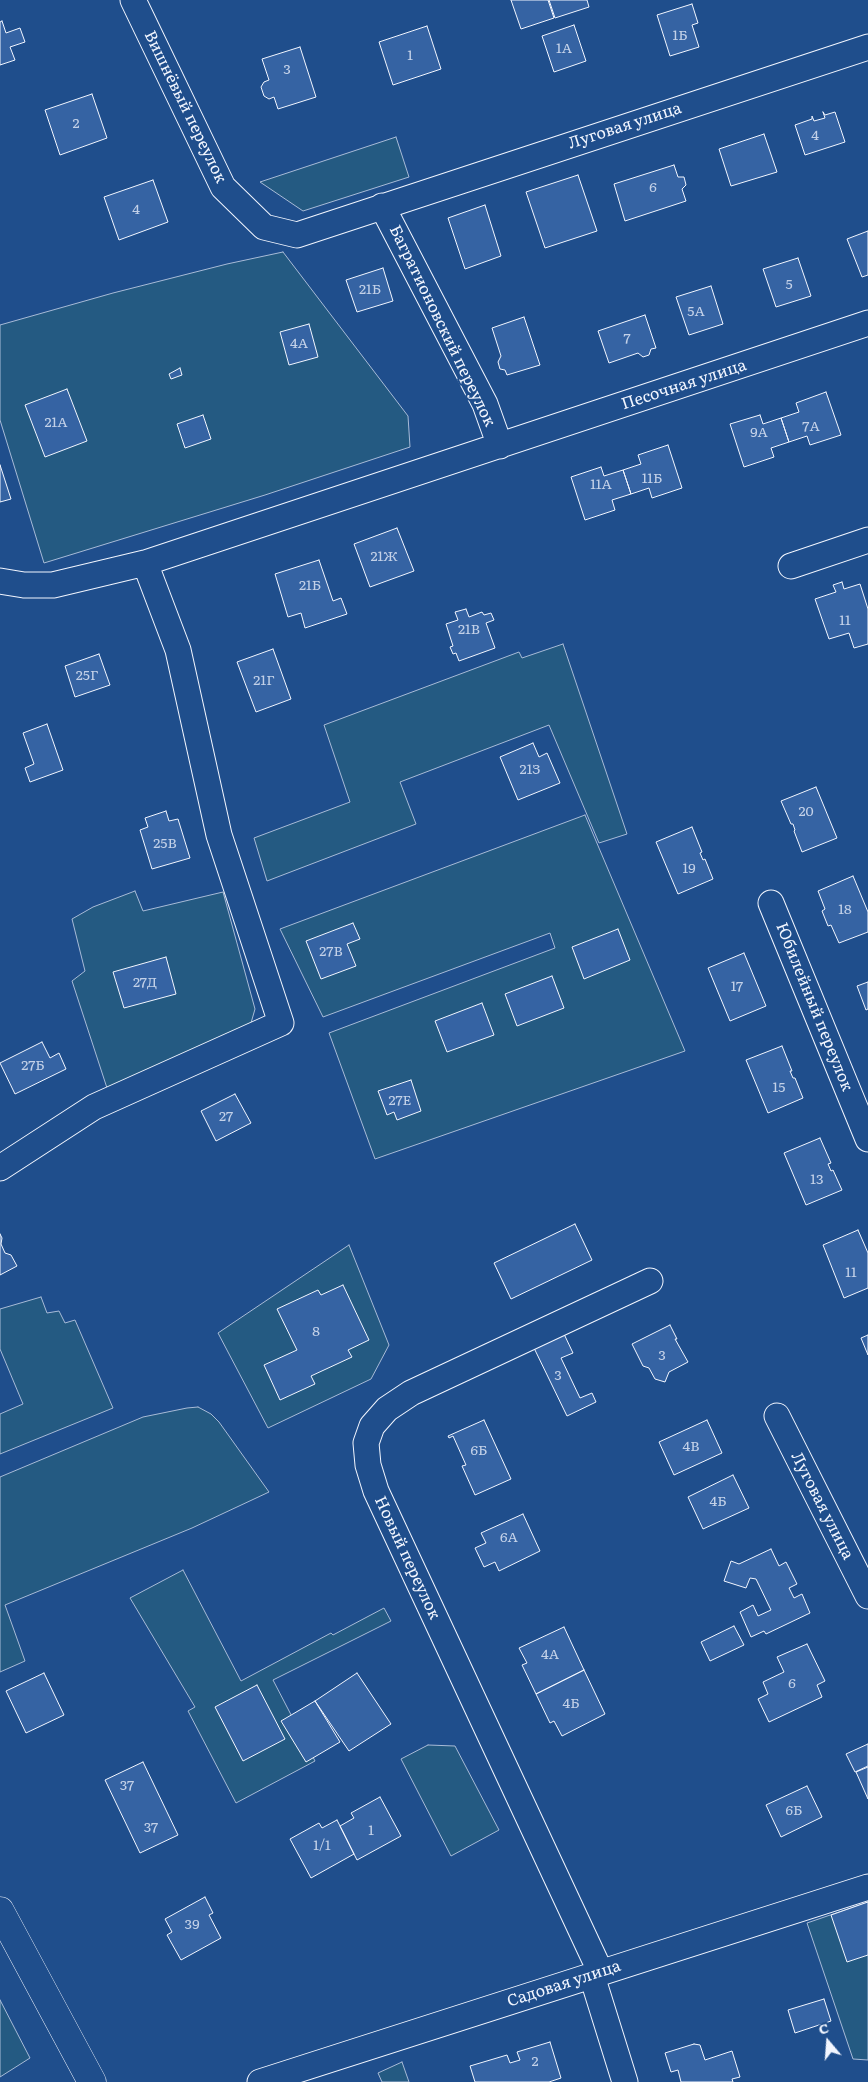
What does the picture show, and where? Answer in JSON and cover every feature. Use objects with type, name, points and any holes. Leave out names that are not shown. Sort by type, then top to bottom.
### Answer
[{"type":"main road","points":[[0,1911],[92,2082]]},
{"type":"street","name":"Вишнёвый переулок","points":[[133,0],[223,187],[264,227],[297,235],[382,206]]},
{"type":"street","name":"Луговая улица","points":[[382,206],[868,46]]},
{"type":"street","name":"Багратионовский переулок","points":[[382,206],[484,404],[500,446]]},
{"type":"street","name":"Песочная улица","points":[[0,580],[24,585],[53,585],[145,563],[868,323]]},
{"type":"street","points":[[791,566],[868,540]]},
{"type":"street","points":[[0,1168],[94,1107],[281,1023],[219,835],[178,650],[145,563]]},
{"type":"street","name":"Юбилейный переулок","points":[[771,903],[868,1139]]},
{"type":"street","name":"Новый переулок","points":[[625,2082],[596,1974],[376,1491],[368,1465],[366,1443],[372,1426],[387,1409],[411,1393],[650,1281]]},
{"type":"street","name":"Луговая улица","points":[[777,1416],[868,1596]]},
{"type":"street","name":"Садовая улица","points":[[260,2082],[868,1887]]},
{"type":"shaded area","points":[[396,137],[409,177],[303,211],[260,182]]},
{"type":"shaded area","points":[[283,252],[408,416],[410,447],[265,495],[44,563],[0,420],[0,325],[113,293]]},
{"type":"shaded area","points":[[563,644],[627,834],[599,843],[549,725],[400,782],[416,824],[267,881],[254,838],[350,802],[324,725],[519,652],[522,658]]},
{"type":"shaded area","points":[[585,815],[685,1051],[375,1159],[329,1033],[555,948],[550,933],[323,1017],[280,929]]},
{"type":"shaded area","points":[[135,891],[143,911],[223,892],[255,1009],[249,1030],[107,1088],[72,981],[85,971],[72,919],[93,907]]},
{"type":"shaded area","points":[[349,1245],[389,1345],[371,1379],[268,1428],[218,1333]]},
{"type":"shaded area","points":[[41,1297],[47,1313],[59,1311],[65,1323],[75,1320],[113,1408],[0,1454],[0,1414],[23,1404],[0,1349],[0,1309]]},
{"type":"shaded area","points":[[198,1407],[211,1414],[219,1422],[269,1492],[192,1528],[5,1605],[25,1661],[0,1672],[0,1477],[143,1417]]},
{"type":"shaded area","points":[[183,1570],[241,1681],[331,1633],[333,1635],[384,1608],[391,1621],[273,1680],[315,1761],[236,1803],[188,1711],[195,1707],[130,1598]]},
{"type":"shaded area","points":[[428,1745],[455,1746],[499,1830],[451,1856],[401,1759]]},
{"type":"shaded area","points":[[868,1902],[868,2060],[853,2059],[807,1923]]},
{"type":"shaded area","points":[[0,2000],[30,2058],[0,2077]]},
{"type":"shaded area","points":[[402,2062],[409,2082],[382,2082],[378,2073]]},
{"type":"building","points":[[511,0],[548,0],[554,18],[521,29]]},
{"type":"building","points":[[549,0],[587,0],[589,7],[555,18]]},
{"type":"building","points":[[692,4],[698,23],[692,25],[699,47],[670,56],[657,15]]},
{"type":"building","points":[[2,21],[6,33],[20,28],[25,42],[10,47],[15,60],[0,65],[0,22]]},
{"type":"building","points":[[574,25],[586,61],[554,72],[542,36]]},
{"type":"building","points":[[427,26],[441,69],[393,85],[379,42]]},
{"type":"building","points":[[300,47],[316,97],[278,109],[274,97],[269,99],[264,96],[261,87],[264,82],[269,80],[262,59]]},
{"type":"building","points":[[92,94],[107,138],[60,155],[45,110]]},
{"type":"building","points":[[823,112],[825,115],[835,112],[845,142],[805,155],[795,125],[812,119],[812,116],[814,121],[825,118]]},
{"type":"building","points":[[764,134],[777,172],[731,186],[719,149]]},
{"type":"building","points":[[674,165],[678,177],[684,177],[686,185],[682,189],[686,201],[625,221],[614,184]]},
{"type":"building","points":[[578,175],[597,231],[545,248],[526,192]]},
{"type":"building","points":[[153,180],[168,222],[119,240],[104,197]]},
{"type":"building","points":[[485,205],[501,256],[465,269],[448,218]]},
{"type":"building","points":[[868,231],[868,275],[862,277],[847,239]]},
{"type":"building","points":[[798,258],[811,296],[776,307],[763,269]]},
{"type":"building","points":[[383,268],[393,301],[357,312],[346,280]]},
{"type":"building","points":[[711,286],[723,324],[689,335],[676,297]]},
{"type":"building","points":[[645,315],[656,348],[651,349],[649,355],[643,357],[638,353],[609,363],[598,331]]},
{"type":"building","points":[[524,317],[540,365],[507,375],[505,370],[500,369],[498,362],[501,356],[492,328]]},
{"type":"building","points":[[309,324],[318,357],[289,365],[280,332]]},
{"type":"building","points":[[180,368],[182,375],[171,379],[169,374]]},
{"type":"building","points":[[67,389],[87,441],[45,457],[25,405]]},
{"type":"building","points":[[826,392],[841,435],[810,445],[807,436],[789,442],[781,418],[799,412],[796,403]]},
{"type":"building","points":[[203,415],[211,439],[185,448],[177,424]]},
{"type":"building","points":[[760,415],[763,424],[781,418],[789,442],[771,448],[774,457],[744,467],[730,424]]},
{"type":"building","points":[[668,445],[682,488],[652,498],[649,488],[631,494],[623,470],[641,464],[638,455]]},
{"type":"building","points":[[0,465],[11,499],[0,502]]},
{"type":"building","points":[[601,467],[604,476],[623,470],[631,494],[612,500],[615,510],[585,520],[571,477]]},
{"type":"building","points":[[397,528],[414,571],[370,587],[354,544]]},
{"type":"building","points":[[319,560],[333,601],[341,598],[347,614],[305,628],[301,613],[288,617],[275,574]]},
{"type":"building","points":[[842,582],[844,589],[860,584],[868,609],[868,644],[854,648],[849,633],[829,639],[815,599],[836,592],[833,585]]},
{"type":"building","points":[[466,609],[469,617],[482,612],[484,615],[491,613],[494,620],[486,623],[495,648],[459,661],[456,653],[453,654],[450,647],[453,646],[446,624],[458,620],[455,612]]},
{"type":"building","points":[[273,649],[291,699],[256,712],[237,662]]},
{"type":"building","points":[[99,654],[110,685],[75,697],[65,666]]},
{"type":"building","points":[[47,724],[63,770],[30,782],[25,768],[34,764],[23,733]]},
{"type":"building","points":[[533,743],[539,757],[547,753],[560,783],[518,800],[500,757]]},
{"type":"building","points":[[816,787],[837,838],[802,852],[793,824],[791,824],[781,801]]},
{"type":"building","points":[[166,811],[169,821],[178,819],[190,858],[152,869],[140,830],[148,827],[145,818]]},
{"type":"building","points":[[692,827],[702,852],[700,853],[703,860],[705,859],[713,879],[678,894],[656,842]]},
{"type":"building","points":[[853,876],[868,912],[868,932],[839,943],[831,925],[828,926],[822,911],[825,909],[818,891]]},
{"type":"building","points":[[353,923],[360,939],[347,944],[356,966],[321,979],[306,941]]},
{"type":"building","points":[[618,929],[630,960],[584,979],[572,947]]},
{"type":"building","points":[[744,953],[766,1006],[730,1021],[708,968]]},
{"type":"building","points":[[166,957],[176,994],[124,1008],[113,972]]},
{"type":"building","points":[[552,976],[564,1008],[517,1026],[505,994]]},
{"type":"building","points":[[868,982],[868,1009],[866,1010],[857,986]]},
{"type":"building","points":[[482,1003],[494,1035],[447,1052],[435,1021]]},
{"type":"building","points":[[42,1042],[50,1058],[59,1053],[66,1069],[15,1094],[0,1063]]},
{"type":"building","points":[[782,1046],[792,1071],[790,1071],[803,1098],[768,1113],[746,1060]]},
{"type":"building","points":[[411,1080],[421,1111],[397,1120],[394,1112],[387,1115],[378,1091]]},
{"type":"building","points":[[235,1094],[251,1123],[216,1141],[201,1111]]},
{"type":"building","points":[[820,1138],[831,1163],[828,1164],[831,1171],[833,1170],[842,1190],[806,1205],[784,1153]]},
{"type":"building","points":[[575,1224],[592,1260],[511,1299],[494,1263]]},
{"type":"building","points":[[858,1230],[868,1253],[868,1288],[844,1298],[823,1245]]},
{"type":"building","points":[[0,1234],[2,1238],[1,1244],[5,1253],[11,1255],[17,1266],[0,1275]]},
{"type":"building","points":[[343,1285],[369,1340],[348,1350],[352,1357],[311,1376],[315,1384],[280,1400],[264,1365],[297,1350],[277,1309],[318,1290],[321,1295]]},
{"type":"building","points":[[670,1325],[677,1339],[675,1339],[688,1362],[669,1372],[665,1382],[655,1379],[649,1368],[643,1366],[632,1344]]},
{"type":"building","points":[[564,1334],[573,1353],[561,1358],[580,1398],[592,1393],[596,1402],[567,1416],[534,1348]]},
{"type":"building","points":[[868,1335],[868,1355],[861,1338]]},
{"type":"building","points":[[484,1420],[511,1479],[475,1495],[462,1466],[466,1465],[453,1436],[449,1438],[448,1436]]},
{"type":"building","points":[[707,1420],[722,1453],[674,1475],[659,1442]]},
{"type":"building","points":[[733,1475],[749,1508],[703,1529],[688,1497]]},
{"type":"building","points":[[523,1514],[540,1551],[499,1571],[495,1562],[484,1567],[475,1548],[486,1543],[481,1533]]},
{"type":"building","points":[[771,1549],[779,1566],[786,1562],[797,1584],[789,1588],[794,1598],[802,1594],[810,1613],[766,1634],[764,1631],[751,1637],[740,1612],[753,1605],[758,1616],[771,1610],[756,1579],[750,1578],[746,1588],[724,1581],[731,1561],[739,1564]]},
{"type":"building","points":[[734,1626],[744,1645],[710,1661],[701,1642]]},
{"type":"building","points":[[564,1627],[584,1670],[536,1694],[522,1665],[527,1663],[519,1648]]},
{"type":"building","points":[[807,1644],[825,1681],[817,1685],[822,1697],[769,1722],[758,1699],[768,1694],[763,1682],[784,1672],[777,1657]]},
{"type":"building","points":[[584,1670],[605,1714],[562,1736],[554,1721],[550,1723],[536,1694]]},
{"type":"building","points":[[44,1673],[64,1715],[26,1733],[6,1691]]},
{"type":"building","points":[[357,1673],[391,1724],[349,1751],[315,1701]]},
{"type":"building","points":[[257,1685],[285,1739],[243,1761],[215,1707]]},
{"type":"building","points":[[315,1701],[340,1742],[306,1762],[281,1721]]},
{"type":"building","points":[[868,1744],[868,1766],[855,1772],[846,1754]]},
{"type":"building","points":[[143,1762],[178,1835],[140,1853],[105,1780]]},
{"type":"building","points":[[868,1767],[868,1799],[856,1772]]},
{"type":"building","points":[[807,1786],[822,1817],[781,1837],[766,1805]]},
{"type":"building","points":[[380,1797],[401,1836],[357,1860],[340,1826],[354,1818],[351,1813]]},
{"type":"building","points":[[337,1820],[354,1854],[311,1878],[290,1839],[319,1823],[322,1828]]},
{"type":"building","points":[[205,1897],[213,1913],[209,1915],[221,1938],[181,1960],[167,1935],[172,1932],[165,1919]]},
{"type":"building","points":[[868,1902],[868,1955],[847,1962],[831,1915]]},
{"type":"building","points":[[824,1999],[831,2021],[795,2033],[788,2010]]},
{"type":"building","points":[[550,2042],[561,2078],[549,2082],[475,2082],[470,2066],[507,2055],[510,2063],[520,2060],[517,2052]]},
{"type":"building","points":[[694,2044],[700,2045],[705,2060],[732,2051],[740,2077],[732,2079],[733,2082],[681,2082],[678,2070],[671,2072],[665,2053]]}]
